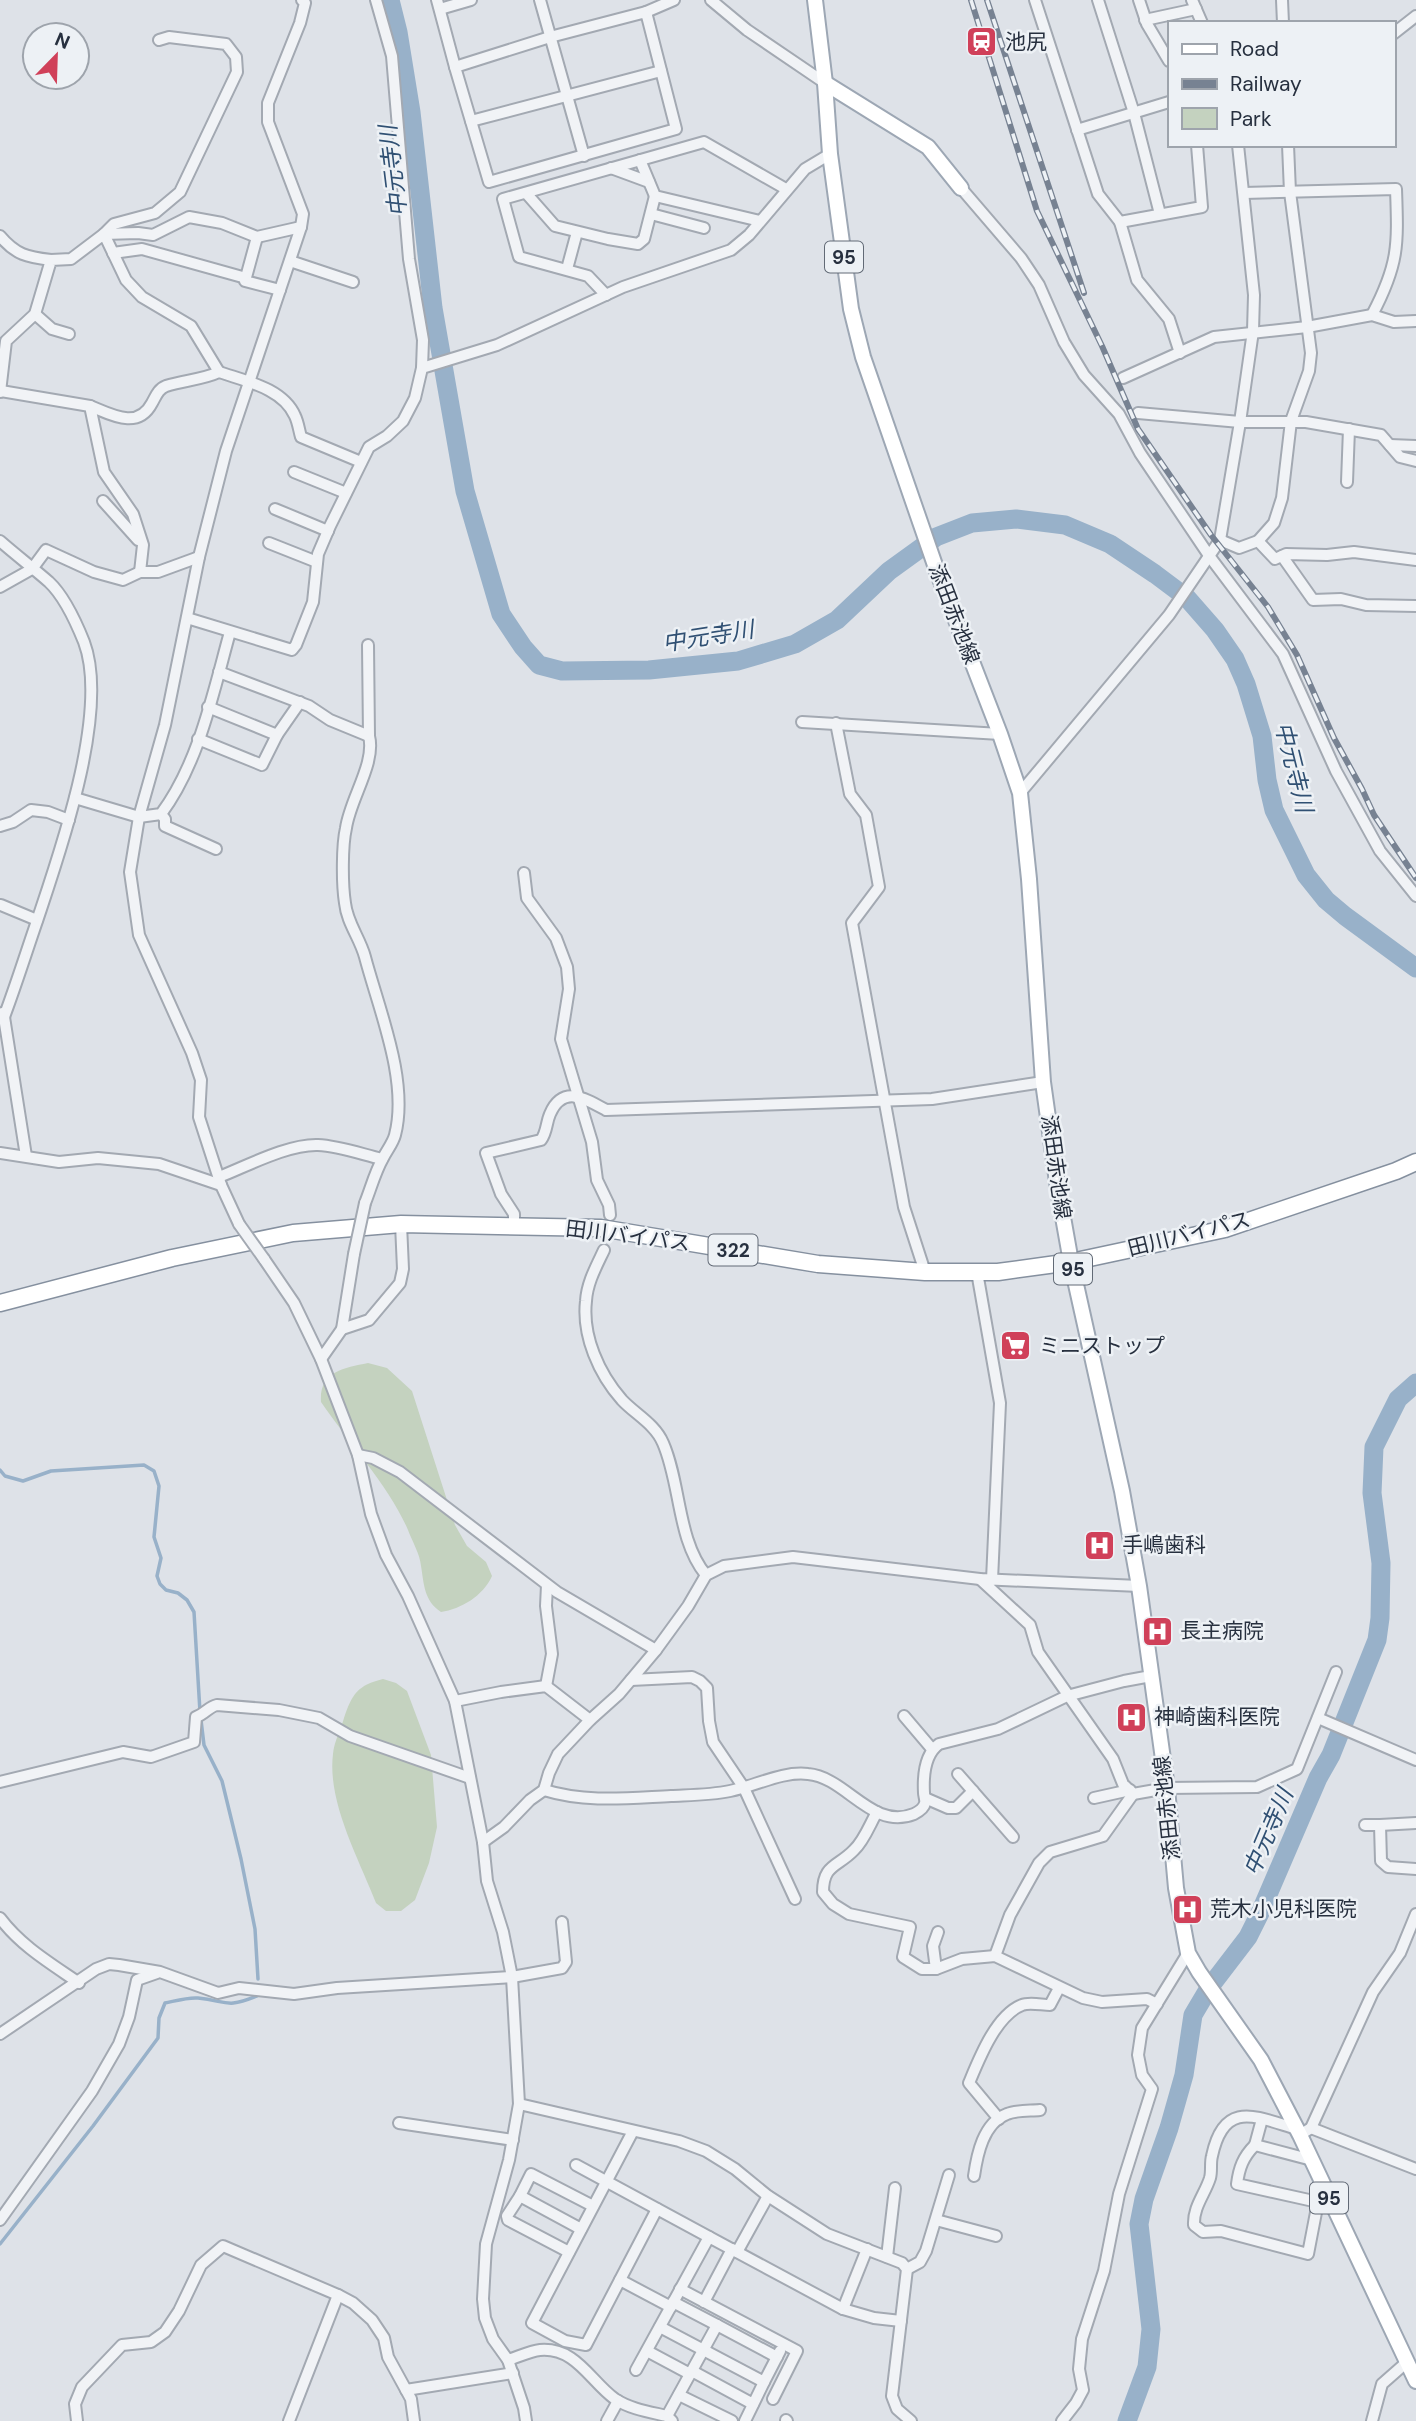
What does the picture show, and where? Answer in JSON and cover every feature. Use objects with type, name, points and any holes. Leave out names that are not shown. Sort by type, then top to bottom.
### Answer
[{"type":"highway","name":"田川バイパス","points":[[5,1301],[172,1258],[293,1234],[401,1224],[601,1228],[818,1264],[925,1272],[998,1272],[1071,1262],[1225,1229],[1416,1162]]},
{"type":"main road","name":"添田赤池線","points":[[815,0],[830,154],[851,309],[863,357],[937,572],[1020,793],[1029,879],[1043,1082],[1058,1189],[1071,1262],[1122,1491],[1139,1586],[1167,1788],[1176,1888],[1188,1953],[1261,2060],[1303,2131],[1324,2199],[1416,2381]]},
{"type":"main road","points":[[825,83],[928,147],[961,188]]},
{"type":"street","points":[[302,0],[304,3],[300,23],[268,103],[268,122],[303,214],[290,261],[226,451],[199,557],[165,725],[139,817],[130,872],[139,935],[201,1080],[199,1117],[220,1181],[239,1224],[294,1303],[321,1359],[358,1455],[371,1514],[386,1555],[408,1595],[455,1701],[487,1881],[503,1932],[512,1977],[519,2104],[513,2140],[486,2244],[482,2299],[485,2318],[493,2339],[508,2360],[513,2373],[526,2421]]},
{"type":"street","points":[[187,618],[292,650],[313,602],[318,554],[361,461],[369,447],[387,436],[403,421],[427,367],[409,258],[392,56],[376,0]]},
{"type":"street","points":[[471,0],[439,5],[489,182],[676,129],[646,12]]},
{"type":"street","points":[[540,0],[584,156]]},
{"type":"street","points":[[455,66],[646,12],[674,0]]},
{"type":"street","points":[[710,0],[747,30],[825,83]]},
{"type":"street","points":[[1035,0],[1098,194],[1120,222],[1138,280],[1168,319],[1180,353]]},
{"type":"street","points":[[1098,0],[1134,113],[1160,214]]},
{"type":"street","points":[[1139,0],[1145,20],[1168,59]]},
{"type":"street","points":[[1282,0],[1283,21]]},
{"type":"street","points":[[1145,20],[1194,4],[1201,21]]},
{"type":"street","points":[[1395,32],[1416,16]]},
{"type":"street","points":[[0,236],[11,249],[28,257],[71,259],[114,224],[155,213],[180,192],[237,72],[236,57],[226,44],[169,37],[159,40]]},
{"type":"street","points":[[471,121],[661,71]]},
{"type":"street","points":[[1077,130],[1168,102]]},
{"type":"street","points":[[515,175],[523,193],[555,226],[638,244],[644,239],[655,196],[637,141]]},
{"type":"street","points":[[606,295],[588,276],[519,257],[503,199],[704,142],[786,189]]},
{"type":"street","points":[[1120,222],[1202,207],[1197,147]]},
{"type":"street","points":[[1020,793],[1169,615],[1220,540],[1241,422],[1253,331],[1254,295],[1238,147]]},
{"type":"street","points":[[1220,540],[1239,548],[1258,541],[1274,523],[1282,498],[1291,421],[1309,371],[1311,353],[1290,191],[1288,147]]},
{"type":"street","points":[[427,367],[497,345],[623,287],[731,250],[749,235],[805,169],[830,154]]},
{"type":"street","points":[[611,169],[649,182]]},
{"type":"street","points":[[961,188],[1021,258],[1039,285],[1064,342],[1084,375],[1119,414],[1140,453],[1209,556],[1283,654],[1336,771],[1380,852],[1416,896]]},
{"type":"street","points":[[1244,192],[1396,189],[1398,242],[1394,266],[1372,315]]},
{"type":"street","points":[[655,196],[760,221]]},
{"type":"street","points":[[650,214],[704,228]]},
{"type":"street","points":[[104,234],[153,235],[189,217],[222,223],[257,237],[300,227]]},
{"type":"street","points":[[567,269],[577,232]]},
{"type":"street","points":[[104,234],[125,280],[142,298],[191,326],[219,372],[272,391],[295,415],[301,437],[361,461]]},
{"type":"street","points":[[257,237],[245,281],[280,290]]},
{"type":"street","points":[[113,253],[142,249],[246,278]]},
{"type":"street","points":[[51,260],[35,314],[6,341],[1,391],[90,406],[121,419],[135,419],[148,411],[157,392],[164,387],[206,378],[219,372]]},
{"type":"street","points":[[290,261],[353,282]]},
{"type":"street","points":[[35,314],[52,329],[68,334]]},
{"type":"street","points":[[1123,378],[1214,337],[1307,327],[1372,315],[1394,322],[1416,321]]},
{"type":"street","points":[[90,406],[104,472],[132,514],[143,545],[140,572]]},
{"type":"street","points":[[1138,413],[1241,422],[1306,422],[1349,429],[1381,435],[1400,457],[1416,461]]},
{"type":"street","points":[[1346,482],[1349,429]]},
{"type":"street","points":[[1390,445],[1416,446]]},
{"type":"street","points":[[294,472],[346,493]]},
{"type":"street","points":[[103,501],[143,545]]},
{"type":"street","points":[[275,509],[328,531]]},
{"type":"street","points":[[0,541],[50,583],[63,602],[84,642],[91,702],[69,820],[37,920],[2,1013],[26,1156]]},
{"type":"street","points":[[1258,541],[1275,559],[1282,556],[1354,552],[1416,560]]},
{"type":"street","points":[[269,543],[317,562]]},
{"type":"street","points":[[0,587],[32,569],[46,550],[94,572],[123,580],[140,572],[158,572],[199,557]]},
{"type":"street","points":[[1282,556],[1313,600],[1342,598],[1366,605],[1416,606]]},
{"type":"street","points":[[75,798],[139,817],[161,814],[174,797],[198,739],[230,632]]},
{"type":"street","points":[[321,1359],[342,1329],[365,1203],[382,1159],[395,1138],[398,1119],[399,1091],[390,1050],[363,952],[350,925],[345,902],[345,830],[372,749],[369,736],[369,645]]},
{"type":"street","points":[[219,672],[300,702],[330,720],[369,736]]},
{"type":"street","points":[[198,739],[262,765],[277,735],[300,702]]},
{"type":"street","points":[[208,707],[277,735]]},
{"type":"street","points":[[802,722],[1000,734]]},
{"type":"street","points":[[836,723],[850,794],[866,815],[879,887],[852,922],[904,1207],[925,1272]]},
{"type":"street","points":[[0,825],[13,822],[31,810],[48,812],[69,820]]},
{"type":"street","points":[[161,814],[165,826],[216,849]]},
{"type":"street","points":[[524,873],[527,898],[556,938],[567,967],[569,989],[561,1039],[592,1142],[597,1180],[609,1205],[610,1215]]},
{"type":"street","points":[[1,905],[37,920]]},
{"type":"street","points":[[514,1226],[514,1214],[501,1194],[486,1153],[541,1140],[552,1109],[567,1097],[579,1095],[606,1110],[932,1099],[1043,1082]]},
{"type":"street","points":[[0,1153],[59,1162],[98,1158],[159,1164],[220,1181],[296,1147],[334,1147],[382,1159]]},
{"type":"street","points":[[342,1329],[369,1320],[400,1283],[403,1269],[401,1224]]},
{"type":"street","points":[[604,1250],[589,1284],[585,1303],[594,1355],[603,1374],[622,1400],[654,1429],[663,1442],[680,1499],[687,1538],[695,1562],[706,1575]]},
{"type":"street","points":[[977,1272],[1000,1403],[986,1579],[1030,1625],[1038,1652],[1113,1759],[1123,1784],[1131,1792]]},
{"type":"street","points":[[358,1455],[373,1458],[400,1472],[547,1585],[656,1650]]},
{"type":"street","points":[[482,1842],[504,1827],[530,1800],[544,1790],[558,1754],[590,1720],[619,1695],[688,1606],[706,1575],[724,1566],[793,1557],[986,1579],[1139,1586]]},
{"type":"street","points":[[546,1686],[552,1654],[546,1606],[547,1585]]},
{"type":"street","points":[[1094,1798],[1167,1788],[1257,1787],[1297,1769],[1336,1672]]},
{"type":"street","points":[[544,1790],[567,1797],[604,1800],[727,1792],[782,1776],[810,1774],[839,1786],[864,1806],[877,1812],[911,1816],[919,1812],[925,1803],[925,1765],[932,1749],[939,1744],[998,1729],[1067,1696],[1151,1676]]},
{"type":"street","points":[[631,1680],[692,1677],[707,1688],[713,1742],[744,1788],[794,1899]]},
{"type":"street","points":[[455,1701],[546,1686],[590,1720]]},
{"type":"street","points":[[0,1782],[123,1752],[152,1757],[169,1752],[194,1742],[200,1716],[209,1707],[217,1705],[279,1710],[319,1718],[350,1735],[470,1778]]},
{"type":"street","points":[[904,1716],[932,1749]]},
{"type":"street","points":[[1318,1718],[1416,1760]]},
{"type":"street","points":[[958,1773],[1013,1837]]},
{"type":"street","points":[[925,1798],[948,1808],[956,1808],[973,1791]]},
{"type":"street","points":[[995,1956],[1010,1915],[1039,1863],[1050,1852],[1103,1836],[1131,1792]]},
{"type":"street","points":[[877,1812],[855,1850],[829,1869],[823,1881],[823,1892],[849,1914],[910,1927],[903,1958],[922,1969],[936,1969],[962,1959],[995,1956],[1083,1998],[1102,2002],[1147,1999],[1157,2004]]},
{"type":"street","points":[[1365,1825],[1416,1823]]},
{"type":"street","points":[[1380,1825],[1381,1861],[1388,1867],[1416,1869]]},
{"type":"street","points":[[1303,2131],[1373,1992],[1400,1953],[1416,1914]]},
{"type":"street","points":[[0,1918],[13,1936],[79,1983]]},
{"type":"street","points":[[0,2034],[96,1969],[109,1964],[160,1972],[218,1993],[239,1988],[293,1994],[337,1988],[512,1977],[562,1968],[566,1962],[562,1922]]},
{"type":"street","points":[[936,1969],[933,1946],[938,1932]]},
{"type":"street","points":[[1062,2421],[1083,2390],[1079,2369],[1082,2339],[1104,2271],[1119,2194],[1152,2089],[1142,2075],[1138,2055],[1142,2028],[1188,1953]]},
{"type":"street","points":[[0,2220],[92,2091],[122,2035],[137,1980],[160,1972]]},
{"type":"street","points":[[999,2119],[969,2083],[982,2052],[1004,2017],[1023,2003],[1050,2005],[1059,1988]]},
{"type":"street","points":[[519,2104],[679,2141],[706,2151],[736,2169],[768,2196],[827,2234],[902,2263],[907,2269],[892,2396],[897,2409],[911,2421]]},
{"type":"street","points":[[974,2176],[978,2151],[985,2136],[999,2119],[1008,2113],[1040,2110]]},
{"type":"street","points":[[1262,2119],[1255,2145],[1247,2153],[1239,2169],[1237,2184],[1324,2199],[1308,2254],[1221,2231],[1203,2232],[1194,2225],[1193,2217],[1211,2176],[1211,2158],[1219,2132],[1230,2120],[1241,2115],[1262,2119],[1303,2131],[1416,2169]]},
{"type":"street","points":[[399,2123],[513,2140]]},
{"type":"street","points":[[633,2131],[532,2323],[565,2341],[586,2345],[657,2209]]},
{"type":"street","points":[[1255,2145],[1312,2160]]},
{"type":"street","points":[[576,2165],[843,2309],[874,2318],[901,2321]]},
{"type":"street","points":[[569,2252],[508,2220],[508,2216],[531,2174],[593,2206]]},
{"type":"street","points":[[907,2269],[920,2262],[926,2251],[949,2175]]},
{"type":"street","points":[[887,2257],[895,2188]]},
{"type":"street","points":[[520,2196],[581,2229]]},
{"type":"street","points":[[704,2302],[768,2196]]},
{"type":"street","points":[[936,2220],[996,2236]]},
{"type":"street","points":[[636,2370],[709,2237]]},
{"type":"street","points":[[77,2421],[75,2404],[82,2387],[122,2345],[151,2342],[165,2332],[179,2311],[201,2265],[223,2246],[338,2295],[353,2303],[372,2320],[384,2337],[388,2357],[411,2399],[414,2421]]},
{"type":"street","points":[[843,2309],[867,2249]]},
{"type":"street","points":[[620,2280],[779,2354],[745,2421]]},
{"type":"street","points":[[680,2289],[797,2350],[773,2399]]},
{"type":"street","points":[[289,2421],[338,2295]]},
{"type":"street","points":[[508,2360],[540,2350],[558,2352],[574,2359],[627,2406],[669,2419],[717,2325]]},
{"type":"street","points":[[660,2328],[764,2382]]},
{"type":"street","points":[[647,2351],[753,2404]]},
{"type":"street","points":[[1373,2421],[1382,2384],[1407,2362]]},
{"type":"street","points":[[406,2390],[513,2373]]},
{"type":"street","points":[[679,2395],[732,2421]]},
{"type":"street","points":[[607,2421],[618,2400]]},
{"type":"green space","points":[[368,1363],[387,1368],[412,1391],[455,1525],[467,1546],[486,1562],[492,1576],[483,1590],[456,1608],[441,1612],[431,1603],[419,1557],[400,1514],[380,1482],[321,1402],[324,1384],[334,1373]]},
{"type":"green space","points":[[383,1679],[396,1683],[407,1691],[431,1755],[437,1827],[429,1863],[415,1900],[401,1911],[386,1911],[376,1903],[339,1811],[332,1772],[335,1745],[350,1703],[357,1692],[367,1684]]},
{"type":"waterway","name":"中元寺川","points":[[390,0],[411,112],[433,308],[465,491],[501,614],[539,665],[562,671],[649,670],[738,661],[795,644],[837,620],[889,571],[936,537],[972,523],[1016,519],[1065,525],[1110,544],[1155,574],[1187,598],[1215,630],[1235,659],[1246,684],[1262,736],[1267,780],[1274,810],[1306,875],[1326,900],[1416,968]]},
{"type":"waterway","name":"中元寺川","points":[[1127,2421],[1147,2367],[1151,2329],[1139,2224],[1144,2199],[1184,2075],[1193,2015],[1209,1988],[1248,1937],[1260,1913],[1318,1778],[1331,1755],[1377,1640],[1381,1563],[1372,1493],[1374,1447],[1398,1399],[1416,1383]]},
{"type":"waterway","points":[[0,1470],[5,1476],[23,1481],[51,1471],[144,1465],[154,1471],[159,1486],[154,1537],[161,1558],[157,1576],[166,1590],[178,1593],[187,1600],[194,1612],[200,1712]]},
{"type":"waterway","points":[[201,1720],[204,1745],[222,1781],[241,1859],[255,1929],[258,1979]]},
{"type":"waterway","points":[[0,2244],[158,2038],[159,2018],[165,2003],[194,1998],[232,2003],[257,1996]]},
{"type":"railway","points":[[971,0],[1037,211],[1102,346],[1138,429],[1211,535],[1268,607],[1297,655],[1334,738],[1374,815],[1416,878]]},
{"type":"railway","points":[[987,0],[1084,293]]},
{"type":"place","name":"池尻","points":[[982,42]]},
{"type":"place","name":"ミニストップ","points":[[1016,1346]]},
{"type":"place","name":"手嶋歯科","points":[[1099,1545]]},
{"type":"place","name":"長主病院","points":[[1157,1631]]},
{"type":"place","name":"神崎歯科医院","points":[[1131,1717]]},
{"type":"place","name":"荒木小児科医院","points":[[1187,1909]]}]
